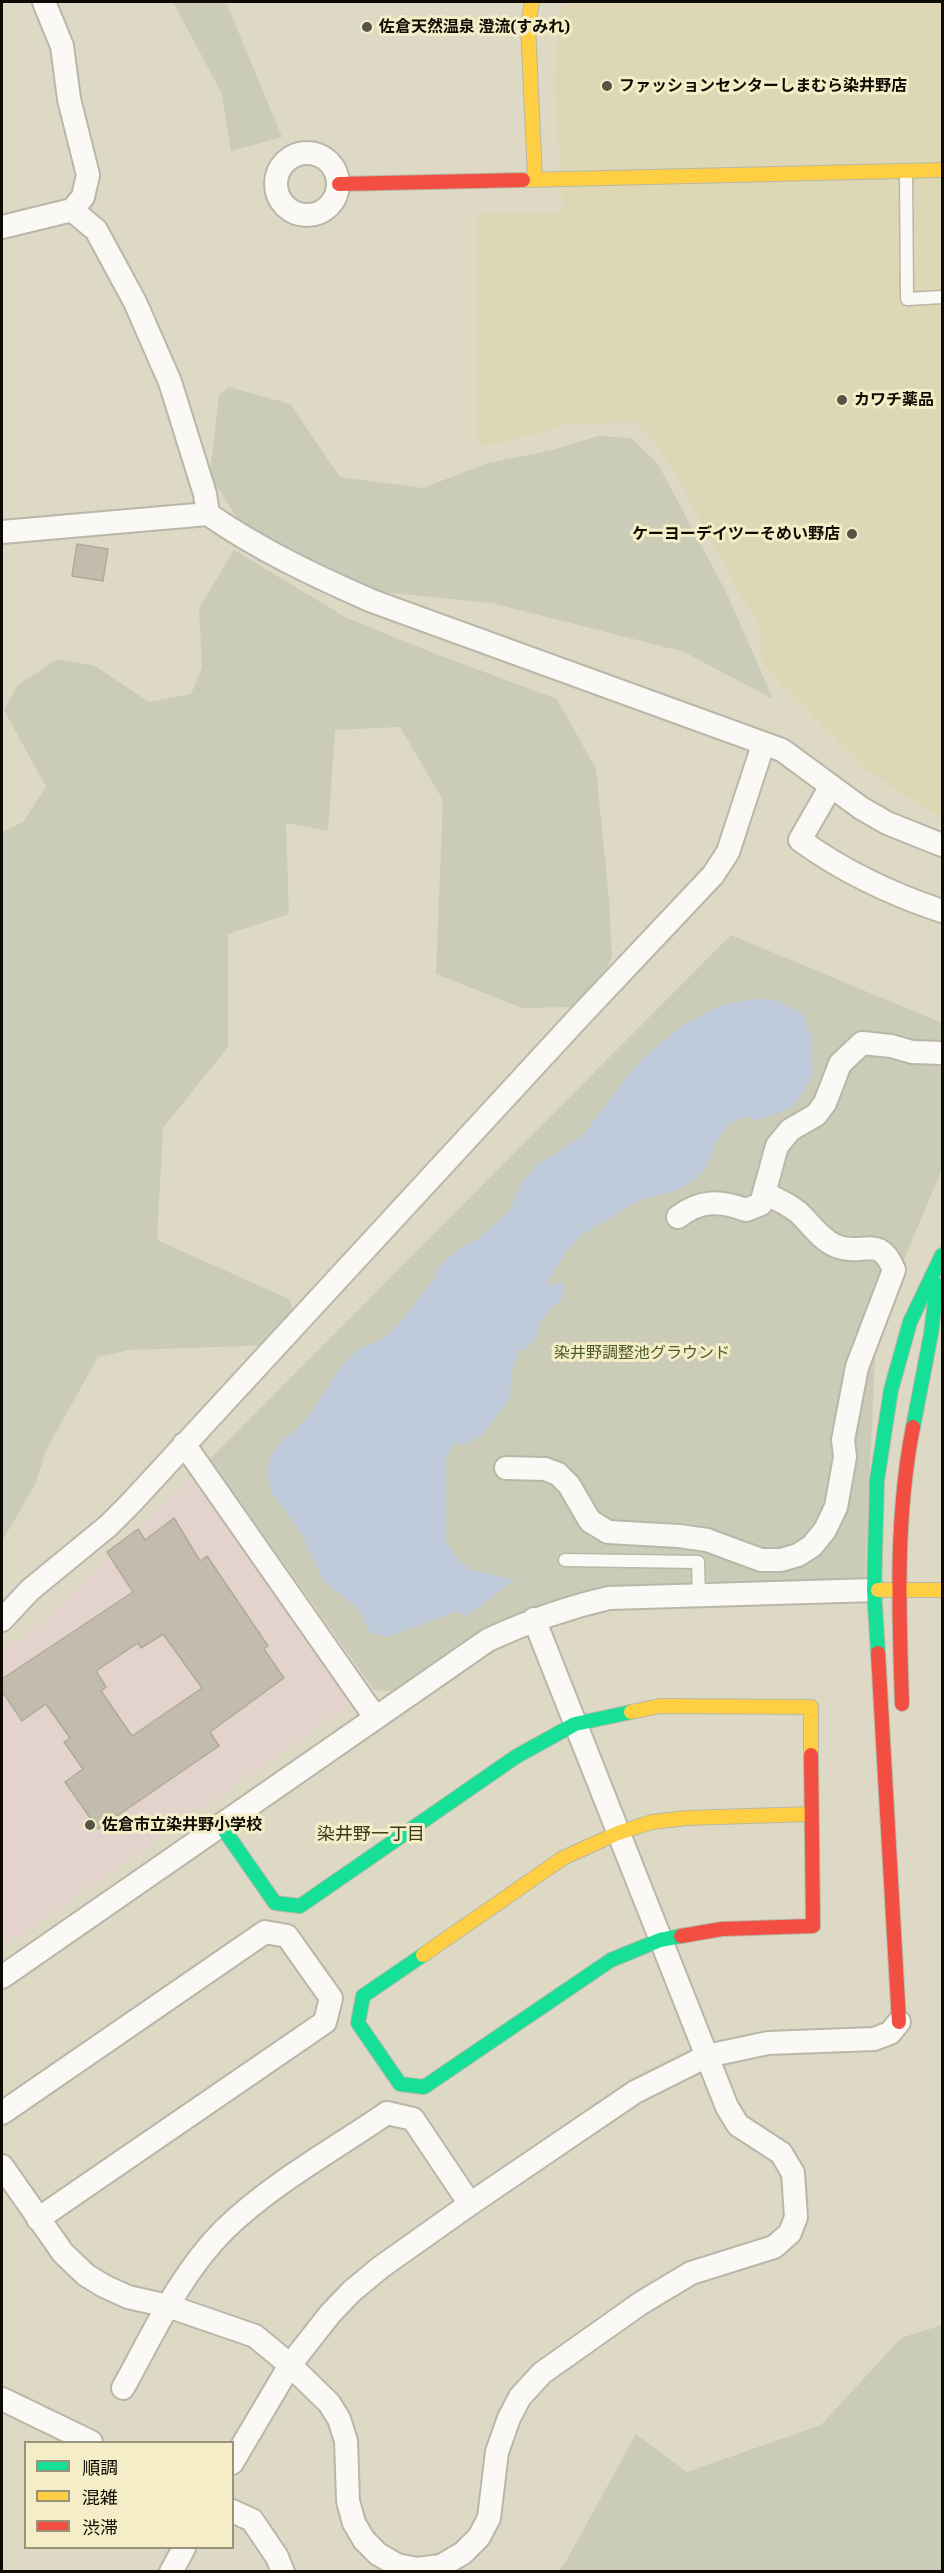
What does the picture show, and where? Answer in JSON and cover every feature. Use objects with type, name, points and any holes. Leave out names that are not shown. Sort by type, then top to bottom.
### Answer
[{"type":"street","points":[[2,227],[72,210],[83,197],[88,175],[69,99],[62,46],[44,2]]},
{"type":"street","points":[[532,2],[528,26],[535,178]]},
{"type":"street","points":[[339,184],[942,170]]},
{"type":"street","points":[[72,210],[96,230],[135,302],[170,382],[205,494],[208,514]]},
{"type":"street","points":[[2,532],[208,514],[229,529],[315,577],[372,601],[782,750],[887,823],[942,845]]},
{"type":"street","points":[[2,1620],[30,1590],[108,1526],[713,875],[728,852],[763,745]]},
{"type":"street","points":[[831,786],[800,840],[833,864],[901,897],[942,912]]},
{"type":"street","points":[[678,1217],[692,1207],[709,1202],[734,1205],[746,1210],[761,1204],[766,1194],[772,1158],[777,1146],[790,1130],[816,1115],[825,1102],[840,1064],[862,1043],[891,1046],[912,1052],[942,1053]]},
{"type":"street","points":[[506,1468],[545,1469],[558,1474],[569,1485],[590,1521],[608,1532],[707,1540],[761,1560],[781,1560],[798,1555],[812,1546],[825,1530],[836,1507],[845,1457],[843,1440],[857,1367],[894,1270],[888,1256],[875,1247],[849,1249],[837,1246],[821,1237],[796,1211],[766,1194]]},
{"type":"street","points":[[899,2022],[874,1590],[877,1480],[891,1390],[910,1322],[941,1259]]},
{"type":"street","points":[[902,1719],[900,1591],[904,1481],[916,1398],[934,1326],[941,1259]]},
{"type":"street","points":[[184,1444],[375,1717]]},
{"type":"street","points":[[2,1977],[488,1640],[534,1619],[566,1608],[609,1598],[942,1590]]},
{"type":"street","points":[[2,2166],[63,2253],[86,2274],[104,2286],[128,2297],[168,2306],[255,2336],[290,2365],[329,2403],[339,2419],[346,2441],[348,2500],[354,2523],[364,2540],[378,2554],[396,2565],[417,2569],[441,2566],[463,2553],[480,2537],[489,2518],[497,2452],[508,2418],[520,2397],[542,2373],[641,2303],[691,2273],[774,2247],[789,2233],[796,2217],[793,2173],[782,2153],[738,2125],[727,2107],[534,1619]]},
{"type":"street","points":[[220,1824],[275,1903],[300,1906],[517,1756],[575,1724],[660,1706],[811,1707],[813,1926],[722,1929],[660,1940],[611,1960],[424,2087],[400,2084],[358,2023],[363,1996],[563,1858],[618,1833],[652,1822],[687,1818],[811,1814]]},
{"type":"street","points":[[234,2460],[290,2365],[330,2314],[352,2291],[381,2267],[470,2204],[635,2092],[707,2056],[768,2043],[874,2039],[890,2033],[899,2022],[904,1858]]},
{"type":"street","points":[[2,2113],[265,1932],[287,1936],[331,1998],[325,2022],[38,2219]]},
{"type":"street","points":[[123,2388],[168,2306],[194,2266],[224,2231],[261,2199],[387,2113],[413,2119],[470,2204]]},
{"type":"street","points":[[2,2399],[89,2441]]},
{"type":"street","points":[[234,2512],[252,2520],[277,2557],[283,2571]]},
{"type":"street","points":[[171,2571],[183,2549]]},
{"type":"lane","points":[[906,171],[907,299],[942,297]]},
{"type":"lane","points":[[565,1560],[698,1562],[699,1597]]},
{"type":"shaded area","points":[[566,2],[942,2],[942,817],[932,813],[864,768],[763,666],[759,625],[731,578],[684,489],[653,438],[634,422],[570,424],[504,442],[478,446],[477,213],[563,212],[554,83],[560,14]]},
{"type":"shaded area","name":"佐倉市立染井野小学校","points":[[193,1477],[354,1702],[2,1948],[2,1651],[28,1635]]},
{"type":"green space","points":[[173,2],[226,2],[282,137],[231,151],[222,94]]},
{"type":"green space","points":[[229,387],[290,404],[340,477],[423,488],[488,463],[553,450],[598,436],[631,438],[658,464],[727,594],[773,699],[684,652],[492,603],[362,590],[260,557],[210,474],[219,395]]},
{"type":"green space","points":[[234,550],[347,618],[557,699],[596,769],[609,899],[612,957],[595,995],[571,1007],[522,1008],[436,974],[443,800],[400,727],[335,730],[328,831],[286,823],[289,914],[228,934],[228,1047],[163,1128],[157,1240],[289,1299],[294,1313],[274,1345],[130,1350],[98,1357],[46,1450],[35,1485],[2,1541],[2,832],[23,822],[46,787],[4,710],[17,686],[58,659],[95,666],[149,702],[191,694],[202,668],[199,608]]},
{"type":"green space","name":"染井野調整池グラウンド","points":[[731,935],[942,1023],[942,1169],[905,1257],[875,1356],[865,1578],[611,1587],[522,1613],[396,1691],[374,1690],[210,1459]]},
{"type":"green space","points":[[942,2325],[942,2571],[557,2571],[564,2565],[636,2434],[687,2472],[821,2425],[901,2338]]},
{"type":"water","points":[[752,999],[774,1000],[800,1011],[811,1033],[813,1074],[801,1096],[790,1108],[758,1120],[745,1117],[729,1124],[715,1144],[706,1169],[694,1180],[678,1190],[640,1200],[580,1236],[565,1253],[545,1286],[564,1282],[562,1298],[541,1320],[535,1340],[526,1349],[518,1351],[511,1375],[510,1399],[483,1435],[464,1445],[455,1442],[445,1462],[445,1539],[456,1558],[469,1569],[515,1580],[466,1616],[458,1611],[387,1637],[370,1632],[359,1609],[325,1583],[302,1535],[272,1493],[267,1476],[270,1458],[280,1442],[296,1430],[311,1413],[337,1372],[356,1351],[382,1339],[399,1324],[431,1283],[439,1266],[463,1246],[479,1238],[508,1213],[521,1185],[534,1167],[583,1135],[631,1071],[654,1048],[687,1023],[721,1005]]},
{"type":"building","points":[[77,544],[108,549],[103,581],[72,576]]},
{"type":"building","points":[[174,1518],[200,1561],[207,1556],[268,1646],[264,1649],[284,1678],[210,1732],[219,1746],[98,1829],[65,1782],[83,1769],[64,1742],[70,1738],[46,1704],[22,1721],[2,1691],[2,1679],[133,1592],[107,1552],[138,1529],[145,1540]],"holes":[[[163,1634],[202,1688],[132,1736],[101,1691],[106,1687],[96,1671],[138,1643],[141,1648]]]},
{"type":"traffic: fast","points":[[878,1653],[874,1590],[877,1480],[891,1390],[910,1322],[942,1255]]},
{"type":"traffic: fast","points":[[913,1427],[931,1334],[937,1285]]},
{"type":"traffic: fast","points":[[220,1824],[275,1903],[300,1906],[517,1756],[575,1724],[631,1712]]},
{"type":"traffic: fast","points":[[423,1955],[363,1996],[358,2023],[400,2084],[424,2087],[611,1960],[660,1940],[681,1936]]},
{"type":"traffic: slow","points":[[532,2],[528,25],[535,178]]},
{"type":"traffic: slow","points":[[523,180],[942,170]]},
{"type":"traffic: slow","points":[[878,1590],[942,1590]]},
{"type":"traffic: slow","points":[[631,1712],[660,1706],[811,1707],[811,1755]]},
{"type":"traffic: slow","points":[[423,1955],[563,1858],[618,1833],[652,1822],[687,1818],[811,1814]]},
{"type":"traffic: jam","points":[[339,184],[523,180]]},
{"type":"traffic: jam","points":[[902,1704],[899,1600],[901,1531],[903,1496],[913,1427]]},
{"type":"traffic: jam","points":[[878,1653],[899,2022]]},
{"type":"traffic: jam","points":[[681,1936],[722,1929],[813,1926],[811,1755]]},
{"type":"place","name":"佐倉天然温泉 澄流(すみれ)","points":[[367,27]]},
{"type":"place","name":"ファッションセンターしまむら染井野店","points":[[607,86]]},
{"type":"place","name":"カワチ薬品","points":[[842,400]]},
{"type":"place","name":"ケーヨーデイツーそめい野店","points":[[852,534]]},
{"type":"place","name":"佐倉市立染井野小学校","points":[[90,1825]]},
{"type":"district","name":"染井野一丁目","points":[[371,1834]]}]
